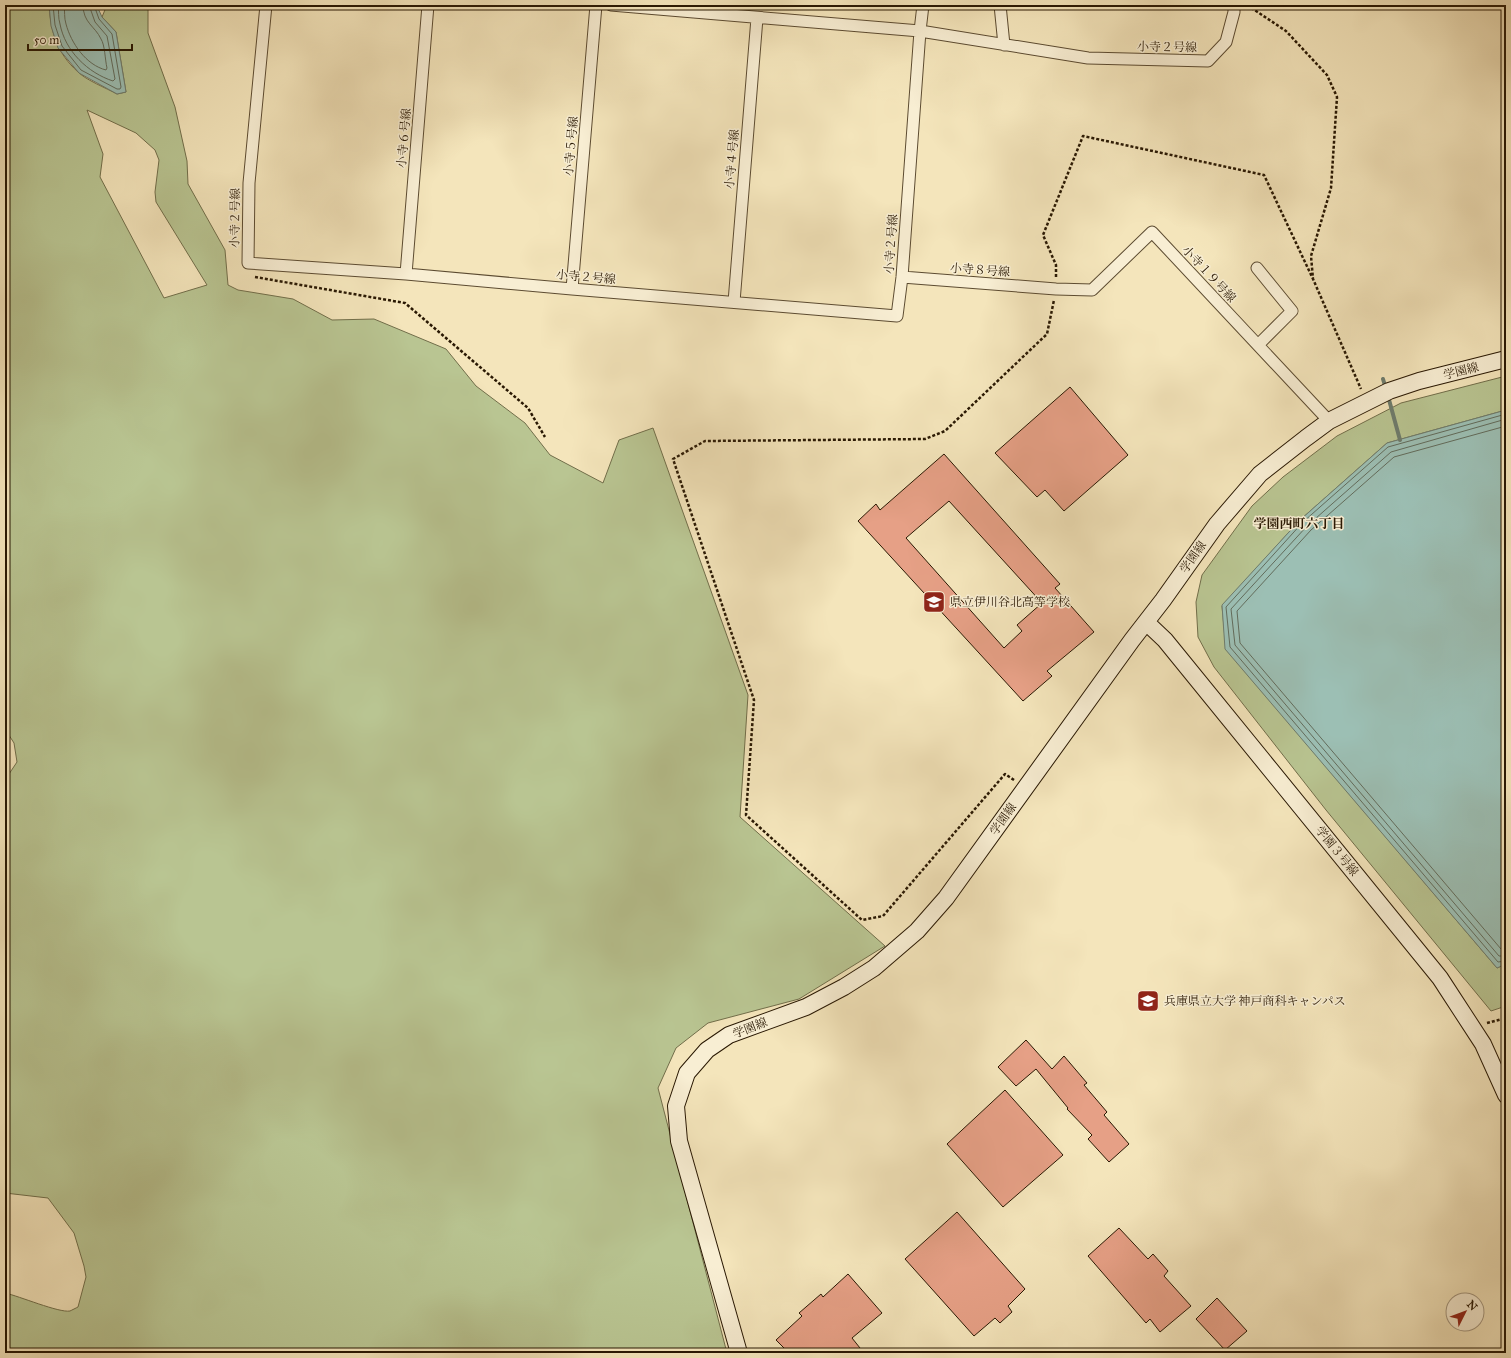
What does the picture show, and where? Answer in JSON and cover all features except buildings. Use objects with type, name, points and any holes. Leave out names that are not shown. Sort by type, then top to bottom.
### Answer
[{"type":"street","name":"小寺２号線","points":[[266,5],[249,183],[248,263],[406,274],[572,290],[897,316],[902,277],[920,31]]},
{"type":"street","name":"小寺６号線","points":[[406,274],[428,5]]},
{"type":"street","name":"小寺５号線","points":[[572,290],[596,5]]},
{"type":"street","name":"小寺２号線","points":[[611,5],[920,31],[1088,58],[1208,61],[1226,42],[1234,12],[1234,5]]},
{"type":"street","points":[[701,13],[714,5]]},
{"type":"street","points":[[920,31],[922,5]]},
{"type":"street","points":[[1000,5],[1004,45]]},
{"type":"street","name":"小寺４号線","points":[[734,302],[757,18]]},
{"type":"street","name":"小寺１９号線","points":[[1056,289],[1092,290],[1152,232],[1329,421]]},
{"type":"street","points":[[1257,268],[1292,311],[1258,345]]},
{"type":"street","name":"小寺８号線","points":[[902,277],[1056,289]]},
{"type":"street","name":"学園線","points":[[740,1353],[679,1141],[676,1106],[687,1073],[707,1050],[729,1035],[806,1007],[844,987],[874,968],[917,931],[946,898],[1216,524],[1260,474],[1329,421],[1389,391],[1419,381],[1506,359]]},
{"type":"street","name":"学園３号線","points":[[1146,622],[1165,640],[1435,971],[1483,1044],[1506,1095]]},
{"type":"path","points":[[1247,5],[1286,31],[1327,75],[1337,97],[1331,188],[1311,256],[1313,279]]},
{"type":"path","points":[[1027,787],[1005,774],[882,916],[862,920],[746,814],[754,700],[672,459],[705,441],[925,439],[945,431],[1047,334],[1056,289],[1056,265],[1043,235],[1083,136],[1264,175],[1313,279],[1367,402]]},
{"type":"path","points":[[248,263],[248,276],[405,303],[528,408],[545,437]]},
{"type":"path","points":[[1473,1027],[1506,1018]]},
{"type":"green space","points":[[5,5],[49,5],[51,25],[56,42],[71,65],[91,81],[117,94],[126,92],[116,32],[102,17],[107,5],[148,5],[148,33],[175,107],[187,161],[188,184],[225,250],[228,285],[238,290],[293,299],[332,320],[374,319],[446,349],[476,386],[525,423],[550,455],[603,483],[619,440],[653,428],[748,695],[740,817],[885,946],[799,999],[708,1023],[676,1048],[658,1088],[727,1353],[5,1353],[5,1293],[48,1307],[70,1311],[78,1307],[86,1277],[74,1233],[48,1198],[5,1193],[5,780],[17,762],[14,743],[5,729]],"holes":[[[87,110],[136,133],[155,150],[159,160],[155,192],[156,202],[207,285],[164,298],[100,177],[103,154]]]},
{"type":"green space","points":[[1506,376],[1506,410],[1387,443],[1300,520],[1222,606],[1226,649],[1497,968],[1506,964],[1506,1006],[1491,1011],[1326,810],[1214,667],[1198,637],[1196,602],[1202,575],[1252,506],[1283,477],[1337,436],[1401,403]]},
{"type":"water","points":[[49,5],[97,6],[102,17],[116,32],[126,92],[117,94],[79,73],[58,48],[51,26]]},
{"type":"water","points":[[1506,410],[1506,964],[1497,968],[1225,649],[1222,605],[1300,520],[1387,443]]},
{"type":"waterway","points":[[1502,5],[1506,27]]},
{"type":"waterway","points":[[1383,379],[1386,389]]},
{"type":"waterway","points":[[1388,396],[1400,440]]},
{"type":"place","name":"県立伊川谷北高等学校","points":[[934,602]]},
{"type":"place","name":"兵庫県立大学 神戸商科キャンパス","points":[[1148,1001]]},
{"type":"district","name":"学園西町六丁目","points":[[1299,523]]}]
